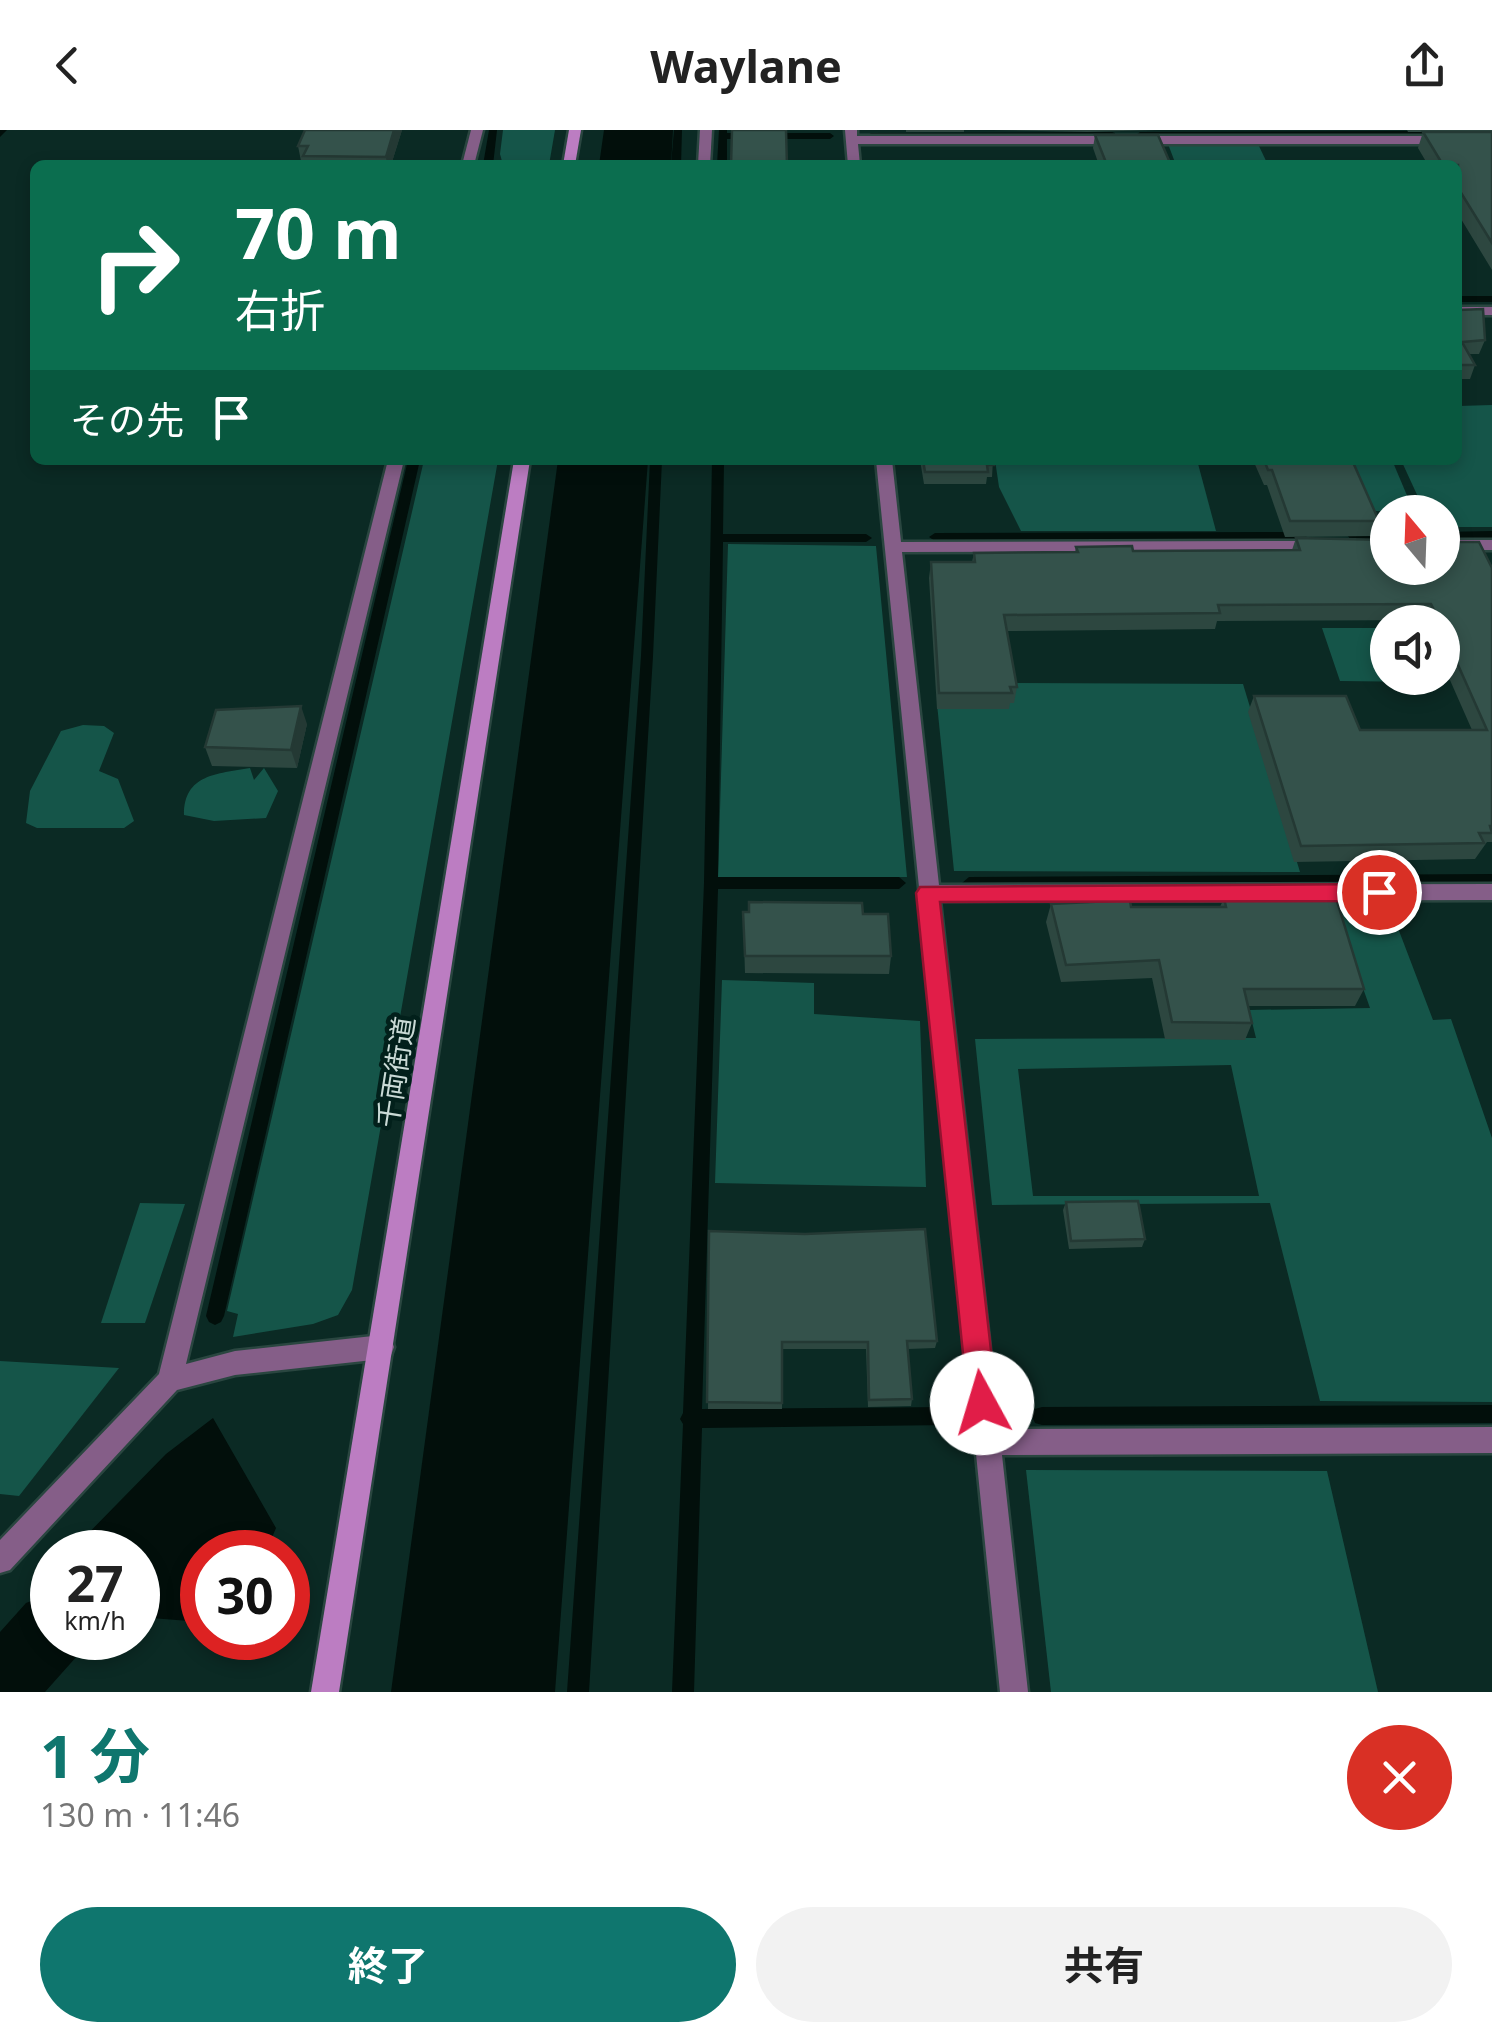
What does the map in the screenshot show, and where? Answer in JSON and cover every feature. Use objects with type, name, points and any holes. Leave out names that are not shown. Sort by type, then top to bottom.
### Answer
[{"type":"street","points":[[469,160],[477,130]]},
{"type":"street","points":[[570,160],[575,130]]},
{"type":"street","points":[[704,160],[706,130]]},
{"type":"street","points":[[854,160],[852,135],[1492,140]]},
{"type":"street","points":[[1462,311],[1492,311]]},
{"type":"street","points":[[0,1560],[170,1380],[395,465]]},
{"type":"street","name":"千両街道","points":[[324,1692],[521,465]]},
{"type":"street","points":[[885,465],[1014,1692]]},
{"type":"street","points":[[1460,545],[1492,545]]},
{"type":"street","points":[[894,547],[1328,546]]},
{"type":"street","points":[[928,893],[1492,892]]},
{"type":"street","points":[[170,1380],[235,1364],[382,1347]]},
{"type":"street","points":[[987,1442],[1492,1440]]},
{"type":"green space","points":[[503,130],[555,130],[550,160],[502,160]]},
{"type":"green space","points":[[1168,144],[1258,144],[1266,160],[1174,160]]},
{"type":"green space","points":[[1492,405],[1492,527],[1460,527],[1460,495],[1417,495],[1403,465],[1462,465],[1462,406]]},
{"type":"green space","points":[[423,465],[497,465],[352,1290],[338,1315],[313,1324],[233,1337],[238,1314],[227,1311]]},
{"type":"green space","points":[[996,465],[1198,465],[1216,531],[1021,531],[999,487]]},
{"type":"green space","points":[[1354,465],[1394,465],[1407,495],[1370,495],[1370,502]]},
{"type":"green space","points":[[728,544],[876,546],[907,877],[718,877]]},
{"type":"green space","points":[[1322,628],[1370,628],[1370,681],[1340,681]]},
{"type":"green space","points":[[1007,683],[1243,684],[1300,872],[954,871],[937,704]]},
{"type":"green space","points":[[83,725],[104,726],[114,733],[99,771],[118,779],[134,821],[124,828],[37,828],[26,823],[30,791],[61,731]]},
{"type":"green space","points":[[250,768],[254,780],[264,768],[278,791],[266,818],[214,821],[184,815],[185,801],[196,784],[215,775]]},
{"type":"green space","points":[[1334,906],[1384,907],[1393,915],[1433,1020],[1451,1019],[1492,1138],[1492,1402],[1320,1401],[1270,1203],[992,1205],[975,1039],[1256,1038],[1249,1010],[1370,1008]],"holes":[[[1231,1065],[1259,1196],[1033,1196],[1018,1069]]]},
{"type":"green space","points":[[722,980],[814,983],[814,1014],[920,1021],[926,1187],[715,1183]]},
{"type":"green space","points":[[140,1203],[185,1204],[145,1323],[101,1323]]},
{"type":"green space","points":[[0,1361],[119,1368],[19,1496],[0,1494]]},
{"type":"green space","points":[[1026,1470],[1327,1471],[1378,1692],[1051,1692]]},
{"type":"shaded area","points":[[604,130],[673,130],[671,160],[600,160]]},
{"type":"shaded area","points":[[557,465],[648,465],[555,1692],[391,1692]]},
{"type":"shaded area","points":[[213,1418],[276,1528],[180,1530],[180,1620],[160,1619],[160,1530],[92,1530],[166,1454]]},
{"type":"building","points":[[305,130],[394,130],[386,157],[303,156],[308,146],[298,146]]},
{"type":"building","points":[[732,130],[786,130],[787,160],[731,160]]},
{"type":"building","points":[[1423,132],[1492,132],[1492,243],[1462,194],[1462,160],[1440,160]]},
{"type":"building","points":[[1095,135],[1158,135],[1169,160],[1105,160]]},
{"type":"building","points":[[1483,309],[1485,340],[1462,342],[1462,310]]},
{"type":"building","points":[[1462,342],[1475,365],[1462,365]]},
{"type":"building","points":[[924,465],[987,465],[988,472],[925,472]]},
{"type":"building","points":[[1266,465],[1354,465],[1370,501],[1370,521],[1290,521],[1272,470]]},
{"type":"building","points":[[1296,538],[1370,540],[1370,585],[1460,585],[1460,542],[1479,542],[1492,568],[1492,833],[1479,833],[1484,843],[1301,846],[1254,696],[1346,696],[1360,730],[1487,730],[1460,669],[1460,605],[1218,605],[1220,613],[1004,615],[1017,687],[1010,687],[1012,693],[939,693],[931,562],[975,562],[974,553],[1078,552],[1076,547],[1132,546],[1133,551],[1300,550]]},
{"type":"building","points":[[301,706],[291,750],[205,747],[216,710]]},
{"type":"building","points":[[1224,898],[1336,898],[1364,989],[1244,989],[1252,1023],[1172,1022],[1159,960],[1066,965],[1051,904],[1130,900],[1131,907],[1226,907]]},
{"type":"building","points":[[749,902],[862,903],[863,914],[888,914],[891,956],[745,956],[743,912],[749,912]]},
{"type":"building","points":[[1138,1201],[1145,1239],[1071,1241],[1066,1202]]},
{"type":"building","points":[[925,1229],[937,1341],[907,1341],[912,1399],[869,1400],[868,1342],[782,1342],[782,1403],[707,1402],[709,1231],[805,1234]]},
{"type":"waterway","points":[[0,134],[3,130]]},
{"type":"waterway","points":[[489,160],[493,130]]},
{"type":"waterway","points":[[676,160],[678,130]]},
{"type":"waterway","points":[[722,160],[723,130]]},
{"type":"waterway","points":[[1140,135],[1442,134]]},
{"type":"waterway","points":[[871,136],[1112,135]]},
{"type":"waterway","points":[[723,136],[830,136]]},
{"type":"waterway","points":[[1462,299],[1492,299]]},
{"type":"waterway","points":[[215,1316],[413,465]]},
{"type":"waterway","points":[[578,1692],[647,656],[656,465]]},
{"type":"waterway","points":[[711,883],[718,465]]},
{"type":"waterway","points":[[1460,536],[1492,535]]},
{"type":"waterway","points":[[935,537],[1301,536]]},
{"type":"waterway","points":[[1354,536],[1370,536]]},
{"type":"waterway","points":[[718,538],[866,538]]},
{"type":"waterway","points":[[969,883],[1492,880]]},
{"type":"waterway","points":[[692,1419],[711,883]]},
{"type":"waterway","points":[[711,883],[899,883]]},
{"type":"waterway","points":[[1042,1416],[1492,1414]]},
{"type":"waterway","points":[[692,1419],[950,1416]]},
{"type":"waterway","points":[[683,1692],[692,1419]]},
{"type":"waterway","points":[[0,1687],[30,1654]]},
{"type":"route","points":[[982,1403],[928,893],[1379,892]]}]
